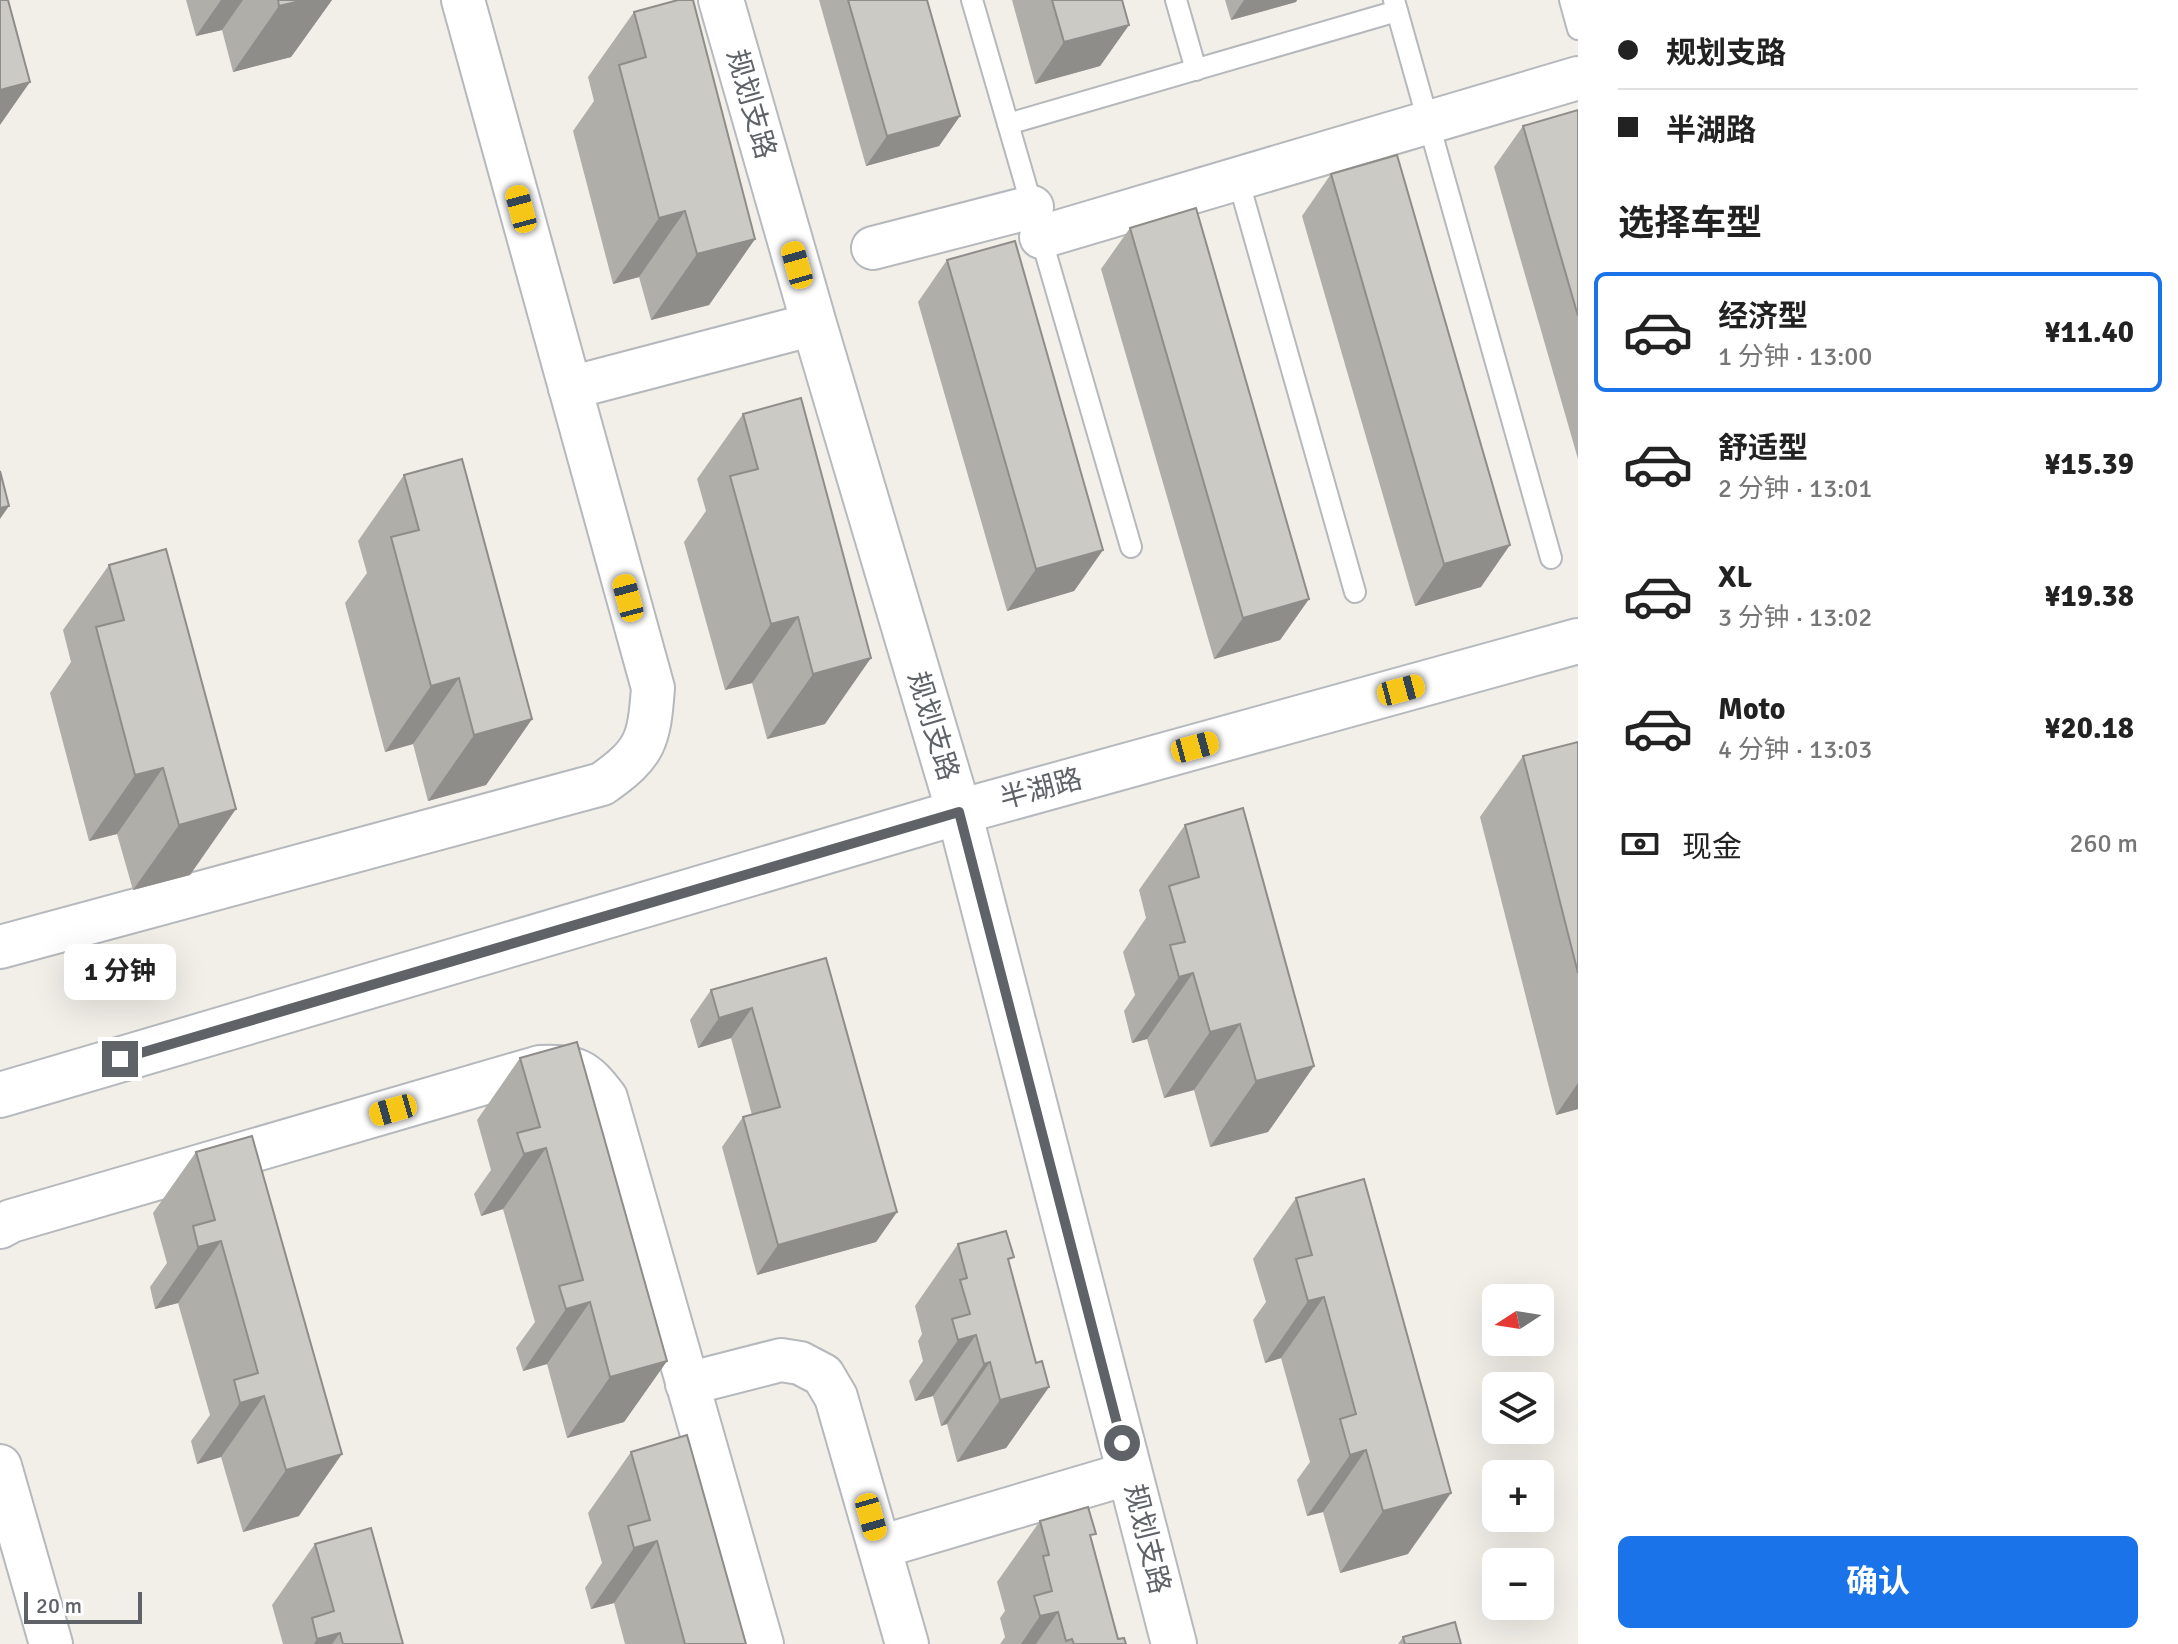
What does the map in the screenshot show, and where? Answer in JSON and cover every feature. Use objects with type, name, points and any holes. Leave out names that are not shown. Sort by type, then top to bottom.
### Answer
[{"type":"street","points":[[0,947],[602,784],[630,764],[650,730],[653,688],[463,0]]},
{"type":"street","name":"规划支路","points":[[721,0],[959,812],[1174,1644]]},
{"type":"street","points":[[873,248],[1036,222],[1238,179],[1578,78]]},
{"type":"street","points":[[570,388],[814,324]]},
{"type":"street","name":"半湖路","points":[[0,1095],[959,812],[1578,641]]},
{"type":"street","points":[[0,1227],[11,1221],[540,1067],[566,1066],[590,1077],[606,1098],[762,1644]]},
{"type":"street","points":[[687,1384],[781,1360],[800,1363],[823,1375],[836,1397],[907,1644]]},
{"type":"street","points":[[0,1466],[51,1644]]},
{"type":"street","points":[[880,1547],[1130,1473]]},
{"type":"lane","points":[[972,0],[1131,547]]},
{"type":"lane","points":[[1176,0],[1196,70]]},
{"type":"lane","points":[[1570,0],[1578,29]]},
{"type":"lane","points":[[1008,124],[1196,70],[1396,6],[1551,558]]},
{"type":"lane","points":[[1238,179],[1355,592]]},
{"type":"building","points":[[0,0],[8,0],[30,82],[0,90]]},
{"type":"building","points":[[278,0],[304,0],[279,6]]},
{"type":"building","points":[[678,0],[693,0],[755,239],[697,254],[685,211],[659,218],[619,65],[646,57],[634,12]]},
{"type":"building","points":[[848,0],[927,0],[960,116],[887,136]]},
{"type":"building","points":[[1052,0],[1122,0],[1129,25],[1064,42]]},
{"type":"building","points":[[1578,110],[1578,316],[1523,126]]},
{"type":"building","points":[[1397,155],[1510,545],[1444,564],[1331,174]]},
{"type":"building","points":[[1196,208],[1309,599],[1243,618],[1130,228]]},
{"type":"building","points":[[1015,241],[1103,550],[1036,569],[947,260]]},
{"type":"building","points":[[801,398],[871,658],[813,674],[798,617],[771,624],[730,476],[758,469],[743,414]]},
{"type":"building","points":[[462,459],[532,719],[474,735],[459,678],[431,686],[391,537],[419,530],[404,475]]},
{"type":"building","points":[[0,471],[9,506],[0,508]]},
{"type":"building","points":[[166,549],[236,809],[179,825],[163,768],[135,775],[96,627],[124,620],[109,565]]},
{"type":"building","points":[[1578,742],[1578,973],[1523,756]]},
{"type":"building","points":[[1243,808],[1314,1066],[1256,1081],[1240,1024],[1210,1032],[1193,973],[1179,977],[1170,945],[1185,942],[1169,886],[1199,877],[1185,825]]},
{"type":"building","points":[[826,958],[897,1212],[778,1245],[743,1117],[780,1107],[752,1008],[719,1018],[711,990]]},
{"type":"building","points":[[577,1042],[667,1361],[610,1377],[590,1302],[566,1309],[559,1286],[583,1280],[546,1148],[524,1154],[517,1133],[540,1127],[520,1058]]},
{"type":"building","points":[[252,1136],[342,1454],[286,1470],[264,1396],[240,1403],[234,1380],[258,1373],[221,1241],[198,1247],[193,1226],[215,1220],[196,1152]]},
{"type":"building","points":[[1364,1179],[1451,1493],[1383,1511],[1366,1450],[1350,1455],[1340,1419],[1356,1414],[1324,1297],[1308,1301],[1296,1259],[1312,1255],[1296,1198]]},
{"type":"building","points":[[1006,1231],[1014,1257],[1008,1259],[1036,1363],[1042,1361],[1049,1387],[1000,1400],[990,1362],[984,1364],[976,1335],[958,1340],[952,1319],[970,1314],[960,1280],[967,1278],[958,1244]]},
{"type":"building","points":[[687,1435],[746,1644],[685,1644],[657,1541],[634,1548],[628,1526],[650,1520],[631,1452]]},
{"type":"building","points":[[1088,1507],[1096,1534],[1090,1535],[1118,1639],[1124,1638],[1126,1644],[1074,1644],[1072,1639],[1066,1641],[1058,1612],[1040,1616],[1034,1596],[1052,1591],[1043,1556],[1049,1555],[1040,1521]]},
{"type":"building","points":[[371,1528],[403,1644],[343,1644],[340,1633],[317,1639],[312,1618],[334,1611],[315,1544]]},
{"type":"building","points":[[1455,1622],[1461,1644],[1405,1644],[1403,1637]]},
{"type":"route","points":[[120,1059],[959,812],[1122,1443]]}]
